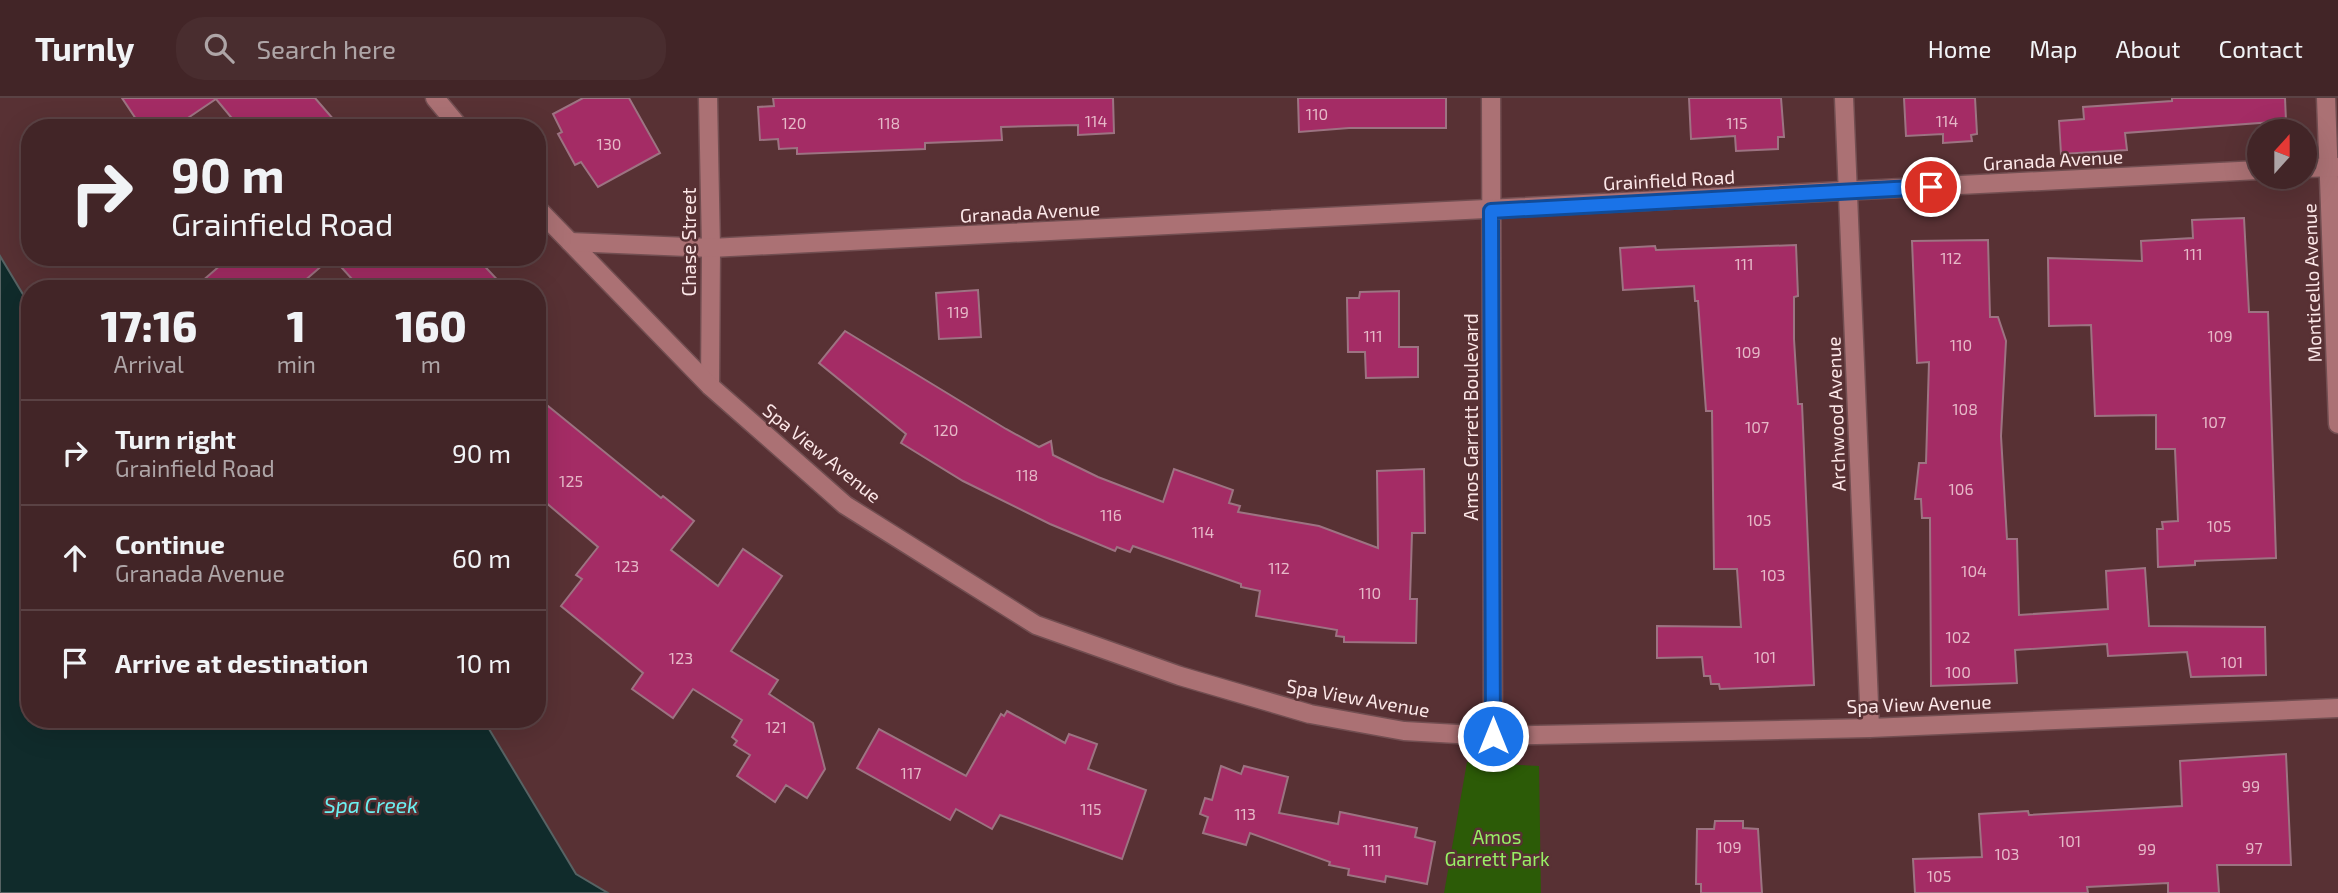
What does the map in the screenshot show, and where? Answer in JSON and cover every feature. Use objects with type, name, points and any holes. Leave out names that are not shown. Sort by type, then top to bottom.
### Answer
[{"type":"street","points":[[435,98],[452,119]]},
{"type":"street","name":"Chase Street","points":[[708,98],[710,386]]},
{"type":"street","name":"Amos Garrett Boulevard","points":[[1491,98],[1493,736]]},
{"type":"street","name":"Archwood Avenue","points":[[1844,98],[1870,728]]},
{"type":"street","name":"Monticello Avenue","points":[[2326,98],[2334,167],[2338,424]]},
{"type":"street","name":"Granada Avenue","points":[[1849,191],[2247,171]]},
{"type":"street","name":"Grainfield Road","points":[[1491,211],[1849,191]]},
{"type":"street","name":"Granada Avenue","points":[[570,242],[711,248],[1491,211]]},
{"type":"street","name":"Spa View Avenue","points":[[546,217],[710,386],[845,505],[1036,625],[1180,676],[1310,714],[1404,732],[1493,736],[1870,728],[2338,708]]},
{"type":"green space","name":"Amos Garrett Park","points":[[1467,762],[1539,766],[1541,893],[1444,893]]},
{"type":"water","name":"Spa Creek","points":[[0,256],[21,291],[21,728],[488,728],[576,874],[608,893],[0,893]]},
{"type":"building","points":[[122,98],[315,98],[333,119],[233,119],[216,99],[186,119],[136,119]]},
{"type":"building","points":[[583,98],[629,98],[660,153],[598,187],[581,162],[575,165],[558,134],[562,132],[553,114]]},
{"type":"building","points":[[773,98],[1113,98],[1114,133],[1078,135],[1078,125],[1001,127],[1002,140],[925,143],[925,149],[797,154],[797,148],[779,149],[778,139],[760,140],[758,107],[774,106]]},
{"type":"building","points":[[1298,98],[1446,98],[1446,128],[1349,128],[1299,132]]},
{"type":"building","points":[[1689,98],[1781,98],[1784,137],[1778,137],[1778,149],[1736,151],[1735,136],[1691,139]]},
{"type":"building","points":[[1904,98],[1975,98],[1977,134],[1971,135],[1972,141],[1943,143],[1943,134],[1906,136]]},
{"type":"building","points":[[2172,98],[2285,98],[2286,119],[2247,119],[2247,124],[2125,133],[2127,150],[2061,154],[2059,121],[2084,119],[2083,107],[2172,101]]},
{"type":"building","points":[[2244,218],[2249,312],[2268,312],[2276,558],[2195,561],[2195,565],[2158,567],[2157,529],[2163,529],[2162,522],[2178,521],[2175,449],[2156,449],[2156,415],[2095,416],[2091,325],[2049,326],[2048,258],[2142,261],[2141,241],[2193,238],[2192,220]]},
{"type":"building","points":[[1988,240],[1990,317],[1998,317],[2006,341],[2001,436],[2007,539],[2017,539],[2019,615],[2108,609],[2106,571],[2145,568],[2149,626],[2265,627],[2266,675],[2191,677],[2187,652],[2108,656],[2107,644],[2015,650],[2017,683],[1931,686],[1930,518],[1922,518],[1921,499],[1915,499],[1919,463],[1926,463],[1929,362],[1917,363],[1912,241]]},
{"type":"building","points":[[1796,245],[1798,296],[1794,297],[1794,339],[1798,404],[1802,404],[1814,685],[1720,689],[1719,684],[1711,684],[1710,676],[1704,676],[1702,657],[1657,658],[1657,626],[1741,627],[1737,569],[1714,569],[1712,411],[1706,411],[1698,301],[1695,301],[1694,286],[1623,290],[1620,248],[1655,246],[1656,250]]},
{"type":"building","points":[[220,266],[322,266],[305,280],[203,280]]},
{"type":"building","points":[[340,266],[484,266],[498,280],[353,280]]},
{"type":"building","points":[[978,290],[981,337],[939,339],[936,293]]},
{"type":"building","points":[[1399,291],[1399,347],[1418,347],[1418,377],[1366,378],[1365,352],[1348,352],[1347,298],[1359,298],[1360,292]]},
{"type":"building","points":[[845,331],[1039,447],[1051,441],[1053,455],[1098,477],[1163,502],[1174,469],[1233,490],[1229,503],[1240,506],[1238,512],[1319,526],[1378,548],[1377,471],[1424,469],[1425,533],[1412,533],[1410,599],[1417,599],[1416,643],[1344,642],[1344,637],[1336,636],[1337,630],[1256,616],[1260,591],[1241,587],[1241,584],[1133,546],[1130,552],[1117,547],[1115,551],[1050,524],[963,481],[901,443],[906,434],[819,363]]},
{"type":"building","points":[[546,404],[661,498],[663,496],[694,521],[671,550],[718,586],[743,549],[782,576],[731,651],[778,680],[769,694],[813,723],[825,769],[807,798],[786,785],[775,802],[737,776],[750,755],[734,745],[737,741],[732,737],[742,720],[693,689],[673,718],[632,689],[643,673],[561,606],[582,579],[576,575],[598,547],[546,503]]},
{"type":"building","points":[[1007,711],[1065,743],[1069,734],[1097,744],[1088,769],[1146,790],[1122,859],[1000,815],[992,829],[956,809],[950,820],[857,768],[879,729],[966,776],[1001,714],[1004,716]]},
{"type":"building","points":[[2286,754],[2291,865],[2217,865],[2219,893],[2168,893],[2168,883],[2087,887],[2088,893],[1915,893],[1913,859],[1982,857],[1979,814],[2028,811],[2029,815],[2182,806],[2180,761]]},
{"type":"building","points":[[1221,766],[1241,774],[1244,766],[1288,777],[1279,813],[1338,824],[1340,812],[1417,828],[1415,837],[1435,842],[1427,884],[1386,876],[1385,882],[1348,875],[1349,869],[1329,865],[1330,862],[1250,833],[1246,845],[1203,833],[1208,817],[1200,814],[1205,798],[1212,800]]},
{"type":"building","points":[[1715,821],[1743,821],[1743,828],[1758,829],[1762,893],[1701,893],[1701,884],[1696,884],[1697,829],[1714,829]]},
{"type":"route","points":[[1493,736],[1491,211],[1931,187]]}]
